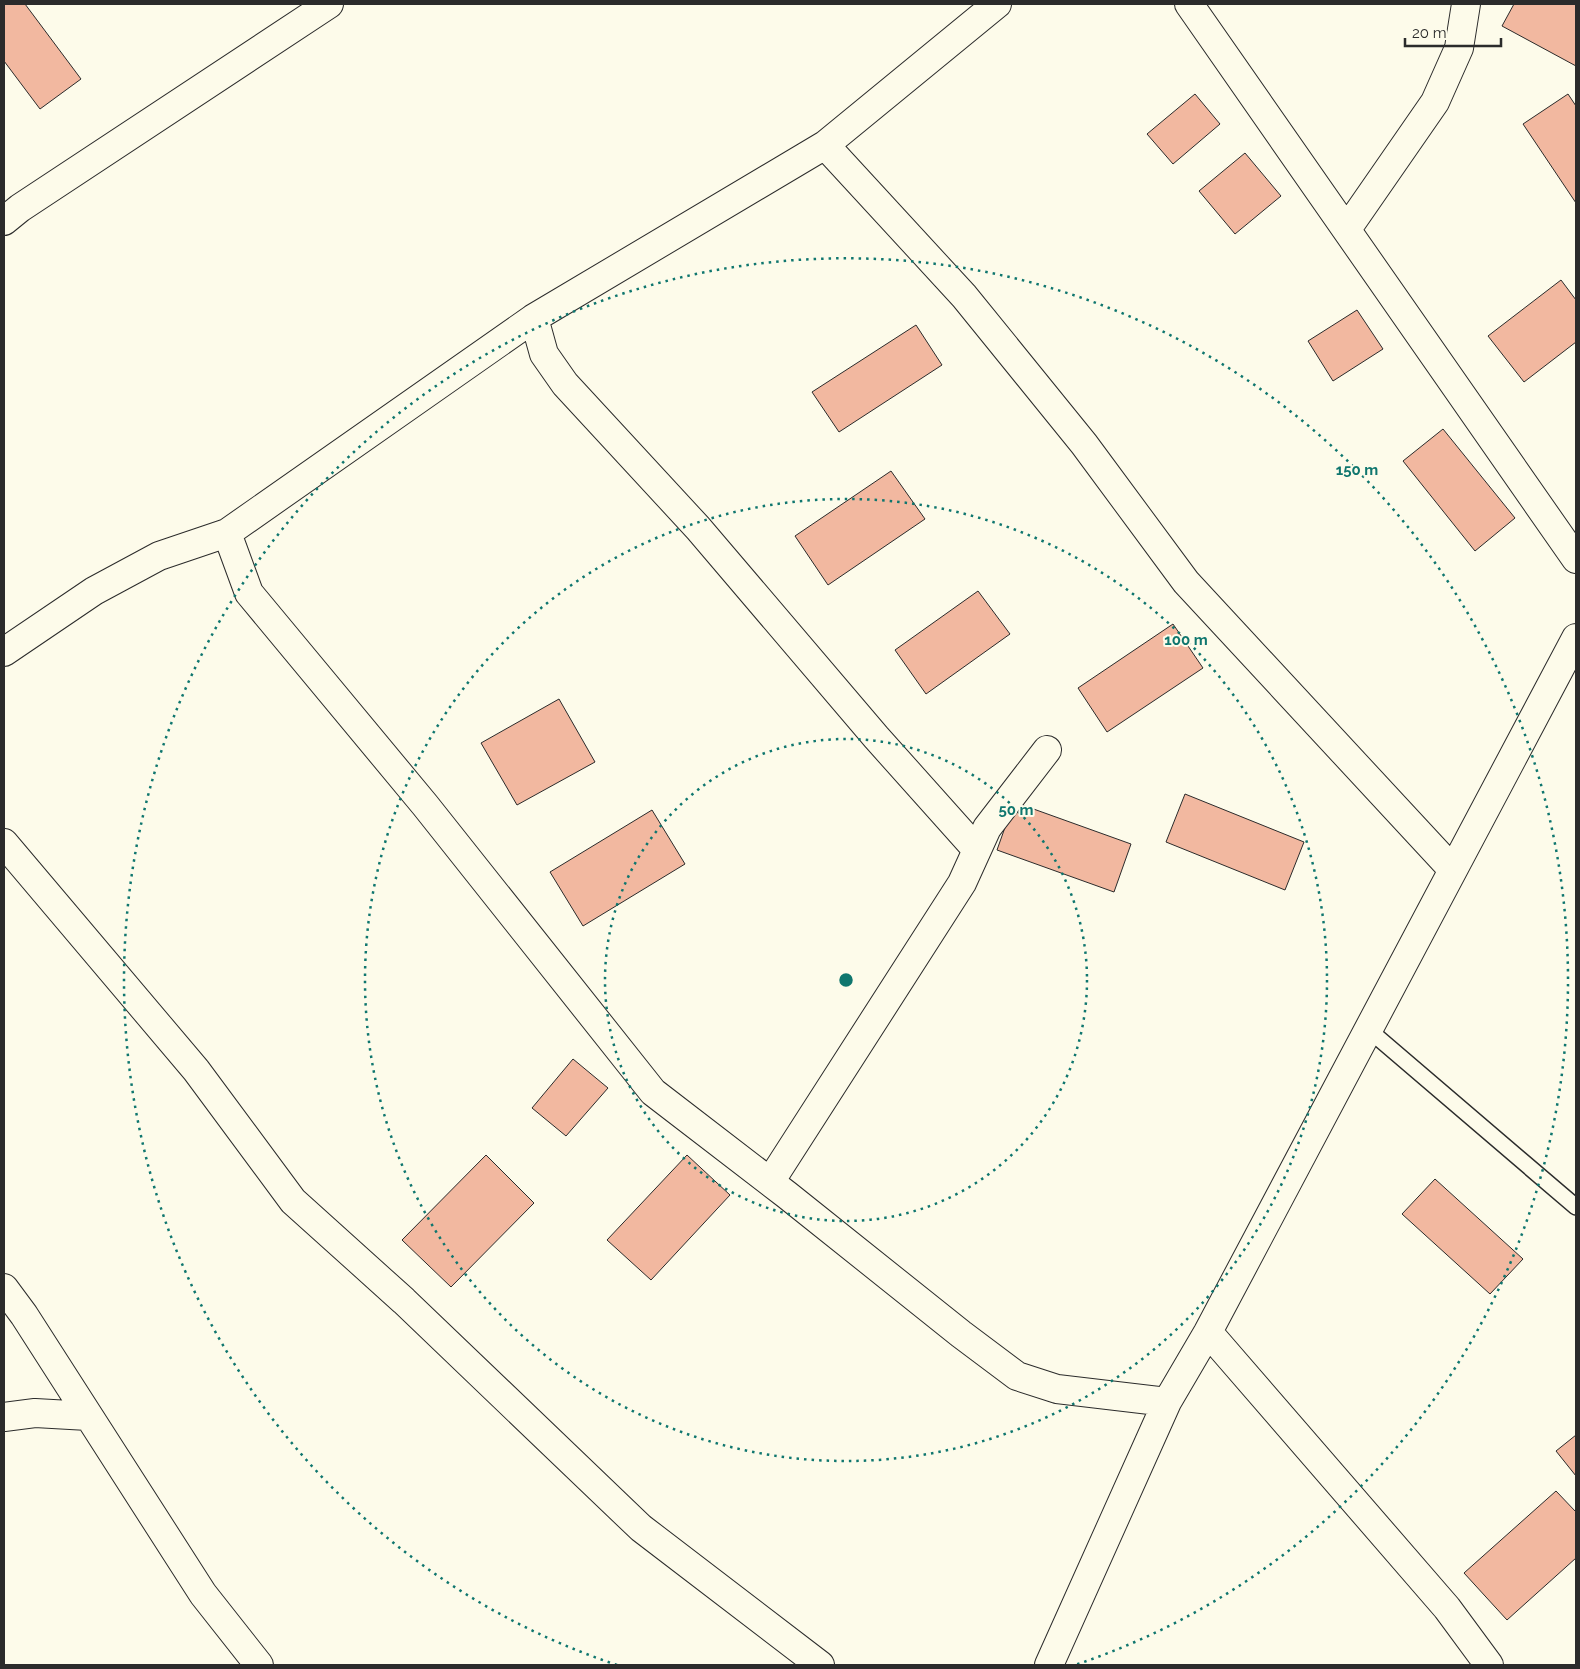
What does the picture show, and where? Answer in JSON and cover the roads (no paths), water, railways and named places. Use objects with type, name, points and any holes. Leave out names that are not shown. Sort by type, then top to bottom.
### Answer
[{"type":"street","points":[[4,221],[20,208],[329,4]]},
{"type":"street","points":[[4,652],[94,591],[159,556],[227,532],[534,318],[825,145],[997,4]]},
{"type":"street","points":[[1189,4],[1347,228],[1576,560]]},
{"type":"street","points":[[1347,228],[1435,102],[1459,48],[1466,4]]},
{"type":"street","points":[[825,145],[964,296],[1084,444],[1186,582],[1453,870]]},
{"type":"street","points":[[534,318],[544,354],[565,384],[698,528],[876,737],[977,850]]},
{"type":"street","points":[[227,532],[249,593],[425,805],[653,1092],[1017,1376],[1057,1389],[1167,1402]]},
{"type":"street","points":[[1049,1665],[1167,1402],[1208,1332],[1576,638]]},
{"type":"street","points":[[770,1182],[962,883],[987,828],[1047,750]]},
{"type":"street","points":[[4,843],[196,1070],[293,1201],[404,1302],[642,1528],[820,1665]]},
{"type":"street","points":[[4,1288],[24,1315],[203,1594],[259,1665]]},
{"type":"street","points":[[1208,1332],[1447,1608],[1489,1665]]},
{"type":"street","points":[[4,1417],[35,1413],[88,1416]]},
{"type":"lane","points":[[1369,1030],[1576,1207]]}]
